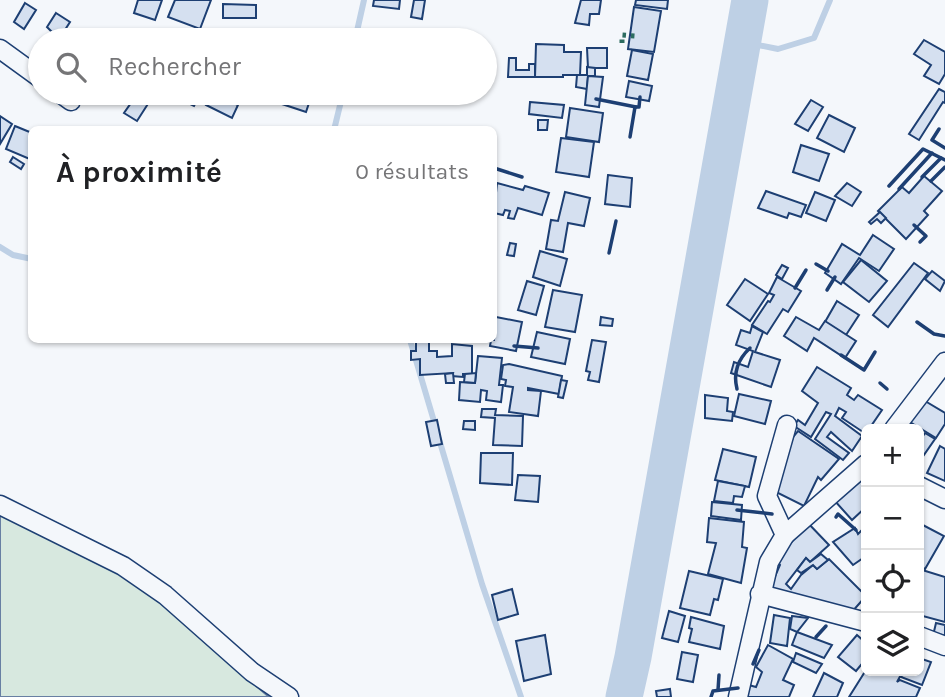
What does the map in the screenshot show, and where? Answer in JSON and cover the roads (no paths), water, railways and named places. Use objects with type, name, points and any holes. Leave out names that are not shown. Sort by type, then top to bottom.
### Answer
[{"type":"street","points":[[0,49],[28,69]]},
{"type":"street","points":[[898,424],[945,362]]},
{"type":"street","points":[[785,535],[767,496],[787,425]]},
{"type":"street","points":[[738,697],[769,562],[785,535],[861,468]]},
{"type":"street","points":[[921,487],[945,499]]},
{"type":"street","points":[[0,505],[123,566],[165,595],[252,672],[289,697]]},
{"type":"street","points":[[761,594],[861,621]]},
{"type":"street","points":[[924,638],[945,646]]},
{"type":"waterway","points":[[358,28],[364,0]]},
{"type":"waterway","points":[[624,697],[750,0]]},
{"type":"waterway","points":[[743,42],[778,49],[814,38],[830,0]]},
{"type":"waterway","points":[[335,126],[340,105]]},
{"type":"waterway","points":[[0,247],[13,255],[28,258]]},
{"type":"waterway","points":[[411,343],[436,428]]},
{"type":"waterway","points":[[439,439],[482,584],[521,697]]}]
